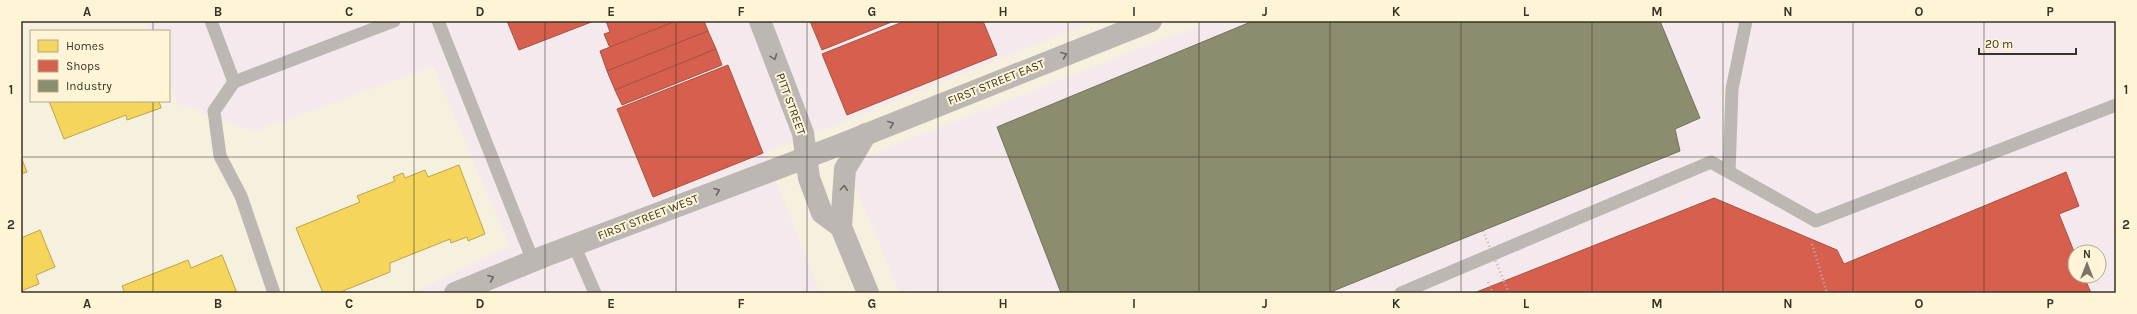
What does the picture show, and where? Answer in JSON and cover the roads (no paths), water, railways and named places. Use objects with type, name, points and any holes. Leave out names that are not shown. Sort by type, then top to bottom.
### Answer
[{"type":"street","name":"PITT STREET","points":[[760,21],[803,133],[809,178],[822,213],[841,227]]},
{"type":"street","name":"FIRST STREET EAST","points":[[842,144],[1150,21]]},
{"type":"street","points":[[866,134],[845,169],[841,227],[868,293]]},
{"type":"street","name":"FIRST STREET WEST","points":[[455,293],[574,245],[842,144]]},
{"type":"lane","points":[[211,21],[234,82]]},
{"type":"lane","points":[[274,293],[241,196],[220,156],[214,111],[234,82],[394,21]]},
{"type":"lane","points":[[438,21],[533,261]]},
{"type":"lane","points":[[1729,172],[1732,89],[1746,21]]},
{"type":"lane","points":[[1401,293],[1711,162],[1816,220],[2116,105]]},
{"type":"lane","points":[[574,245],[595,293]]}]
